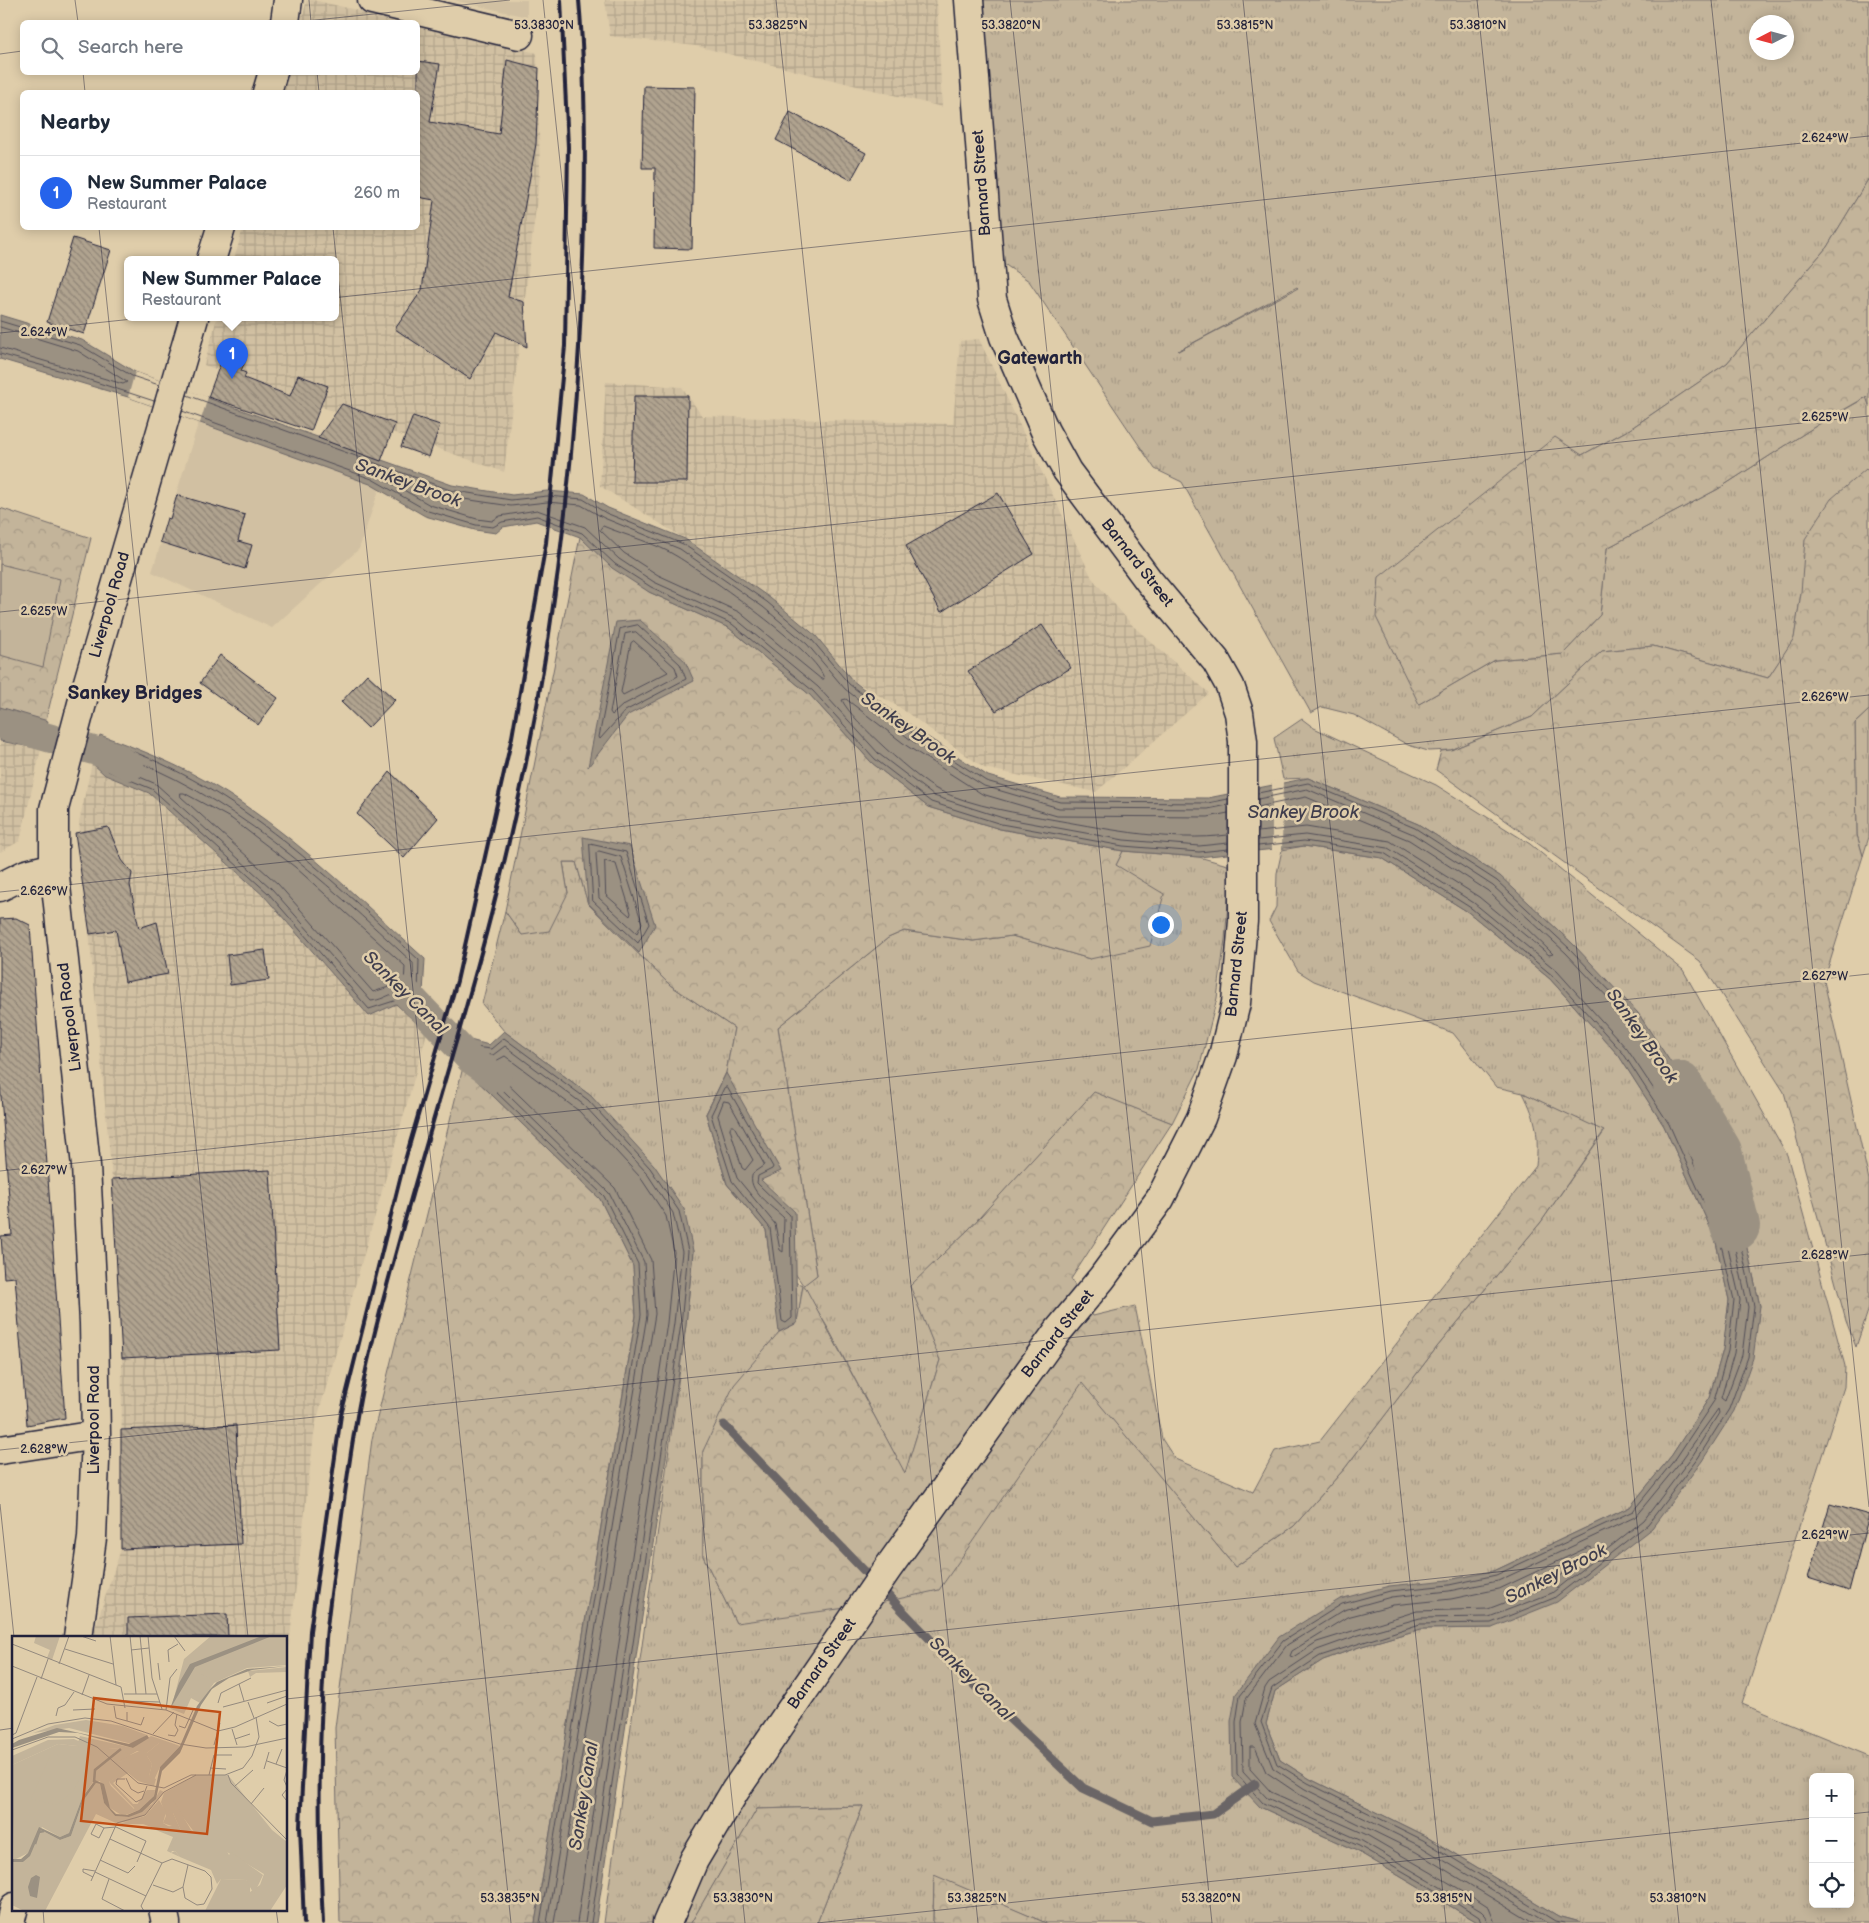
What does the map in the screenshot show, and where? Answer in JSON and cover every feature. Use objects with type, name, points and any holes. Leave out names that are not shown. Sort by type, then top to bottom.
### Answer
[{"type":"street","points":[[285,20],[288,0]]},
{"type":"street","points":[[372,0],[519,35]]},
{"type":"street","name":"Barnard Street","points":[[667,1923],[694,1860],[735,1791],[888,1568],[1058,1331],[1102,1278],[1164,1191],[1201,1118],[1223,1056],[1234,1012],[1243,921],[1243,741],[1239,713],[1230,686],[1216,661],[1149,581],[1067,471],[1045,431],[1004,337],[992,299],[969,0]]},
{"type":"street","points":[[268,90],[272,75]]},
{"type":"street","points":[[212,256],[220,230]]},
{"type":"street","name":"Liverpool Road","points":[[78,1636],[92,1538],[96,1435],[94,1323],[86,1166],[54,867],[54,809],[75,728],[193,321]]},
{"type":"street","points":[[0,887],[26,874],[54,867]]},
{"type":"street","points":[[0,1450],[96,1435]]},
{"type":"street","points":[[10,1923],[13,1910]]},
{"type":"street","points":[[163,1910],[166,1923]]},
{"type":"shaded area","points":[[307,0],[313,0],[399,20],[302,20]]},
{"type":"shaded area","points":[[454,0],[527,0],[527,17]]},
{"type":"shaded area","points":[[605,0],[937,0],[942,107],[696,46],[610,36]]},
{"type":"shaded area","points":[[420,25],[537,53],[540,173],[504,472],[204,365],[216,321],[339,321],[339,256],[235,256],[242,230],[420,230],[420,90],[282,90],[286,75],[420,75]]},
{"type":"shaded area","points":[[979,339],[1092,578],[1133,626],[1209,693],[1096,792],[984,768],[899,707],[852,680],[816,636],[770,598],[685,539],[600,486],[606,382],[682,387],[702,416],[953,424],[960,341]]},
{"type":"shaded area","points":[[202,411],[381,484],[359,549],[272,628],[152,572]]},
{"type":"shaded area","points":[[0,742],[41,749],[20,841],[0,852]]},
{"type":"shaded area","points":[[92,763],[105,775],[149,793],[265,897],[396,1004],[427,1033],[315,1426],[288,1654],[288,1636],[92,1636],[121,1549],[122,1358],[112,1179],[79,822]]},
{"type":"green space","points":[[969,0],[1869,0],[1869,178],[1827,247],[1727,363],[1630,429],[1582,455],[1419,704],[1495,660],[1563,654],[1600,615],[1607,548],[1718,489],[1819,424],[1867,397],[1869,405],[1869,472],[1866,469],[1801,593],[1794,639],[1768,678],[1653,646],[1602,651],[1532,717],[1451,750],[1428,751],[1408,745],[1354,715],[1322,707],[1311,713],[1182,482],[1155,469],[1029,281],[988,253]],"holes":[[[1297,287],[1298,288],[1178,351]]]},
{"type":"green space","points":[[1869,178],[1869,405],[1866,397],[1819,424],[1718,489],[1607,548],[1600,615],[1563,654],[1495,660],[1419,704],[1376,617],[1379,577],[1555,437],[1582,455],[1630,429],[1727,363],[1827,247]]},
{"type":"green space","points":[[1866,469],[1869,472],[1869,710],[1855,723],[1857,835],[1863,856],[1824,981],[1869,1180],[1869,1308],[1856,1347],[1846,1321],[1784,1092],[1700,961],[1436,770],[1441,751],[1451,750],[1532,717],[1602,651],[1653,646],[1768,678],[1794,638],[1801,593],[1805,539],[1831,499]]},
{"type":"green space","points":[[0,508],[91,538],[41,740],[0,733]]},
{"type":"green space","points":[[580,537],[649,592],[729,628],[810,695],[872,763],[928,807],[1000,829],[1123,851],[1116,865],[1164,894],[1150,946],[1090,959],[1012,936],[973,941],[904,931],[888,938],[778,1027],[817,1275],[804,1285],[905,1473],[940,1360],[910,1286],[970,1228],[1094,1092],[1172,1123],[1071,1279],[1093,1316],[1135,1306],[1162,1439],[1175,1459],[1253,1492],[1275,1451],[1320,1441],[1536,1166],[1536,1128],[1523,1093],[1604,1131],[1541,1222],[1437,1347],[1345,1468],[1294,1526],[1235,1567],[1082,1383],[939,1590],[875,1604],[736,1623],[703,1556],[703,1451],[734,1385],[779,1332],[797,1323],[803,1285],[766,1230],[727,1184],[706,1114],[726,1073],[734,1028],[670,985],[588,904],[576,862],[563,862],[568,893],[549,931],[522,935],[505,911]]},
{"type":"green space","points":[[0,564],[60,579],[43,667],[0,655]]},
{"type":"green space","points":[[1869,710],[1869,837],[1863,856],[1857,835],[1855,723]]},
{"type":"green space","points":[[1302,719],[1314,728],[1436,785],[1530,844],[1683,970],[1787,1155],[1845,1366],[1844,1387],[1742,1704],[1869,1756],[1869,1923],[1584,1923],[1558,1916],[1425,1836],[1310,1779],[1280,1760],[1266,1724],[1275,1691],[1323,1660],[1362,1646],[1421,1629],[1492,1628],[1652,1528],[1760,1306],[1735,1195],[1689,1090],[1574,945],[1499,876],[1418,824],[1308,778],[1283,779],[1274,738]]},
{"type":"green space","points":[[1304,846],[1382,858],[1468,912],[1550,979],[1619,1056],[1664,1126],[1715,1238],[1729,1300],[1723,1350],[1709,1398],[1672,1455],[1630,1507],[1494,1571],[1448,1580],[1236,1694],[1260,1807],[1357,1851],[1479,1923],[1046,1923],[934,1876],[933,1923],[817,1923],[863,1806],[757,1809],[691,1923],[604,1923],[686,1325],[693,1251],[591,1096],[504,1031],[482,1004],[505,911],[522,935],[568,893],[563,862],[576,862],[588,904],[670,985],[734,1028],[726,1073],[706,1114],[727,1184],[766,1230],[772,1275],[803,1285],[817,1275],[778,1027],[888,938],[904,931],[973,941],[1012,936],[1090,959],[1116,865],[1123,851],[1199,857],[1231,866],[1225,939],[1217,998],[1199,1069],[1172,1123],[1094,1093],[970,1228],[911,1286],[940,1360],[905,1474],[829,1330],[803,1286],[797,1323],[703,1451],[703,1556],[736,1623],[991,1510],[1082,1382],[1235,1567],[1294,1526],[1345,1468],[1437,1347],[1541,1222],[1604,1132],[1523,1093],[1496,1087],[1453,1033],[1314,981],[1298,971],[1269,921],[1276,907],[1277,873],[1282,850]]},
{"type":"green space","points":[[463,1067],[600,1199],[633,1266],[636,1315],[535,1923],[340,1923],[335,1728],[372,1439]]},
{"type":"green space","points":[[863,1806],[817,1923],[691,1923],[757,1809]]},
{"type":"green space","points":[[934,1875],[1046,1923],[933,1923]]},
{"type":"water","name":"Sankey Brook","points":[[0,315],[82,340],[135,372],[452,485],[512,495],[547,491],[584,494],[608,508],[685,539],[770,598],[816,636],[852,680],[918,731],[988,776],[1060,797],[1208,798],[1308,778],[1418,824],[1500,876],[1574,945],[1638,1013],[1689,1090],[1735,1195],[1760,1306],[1753,1358],[1734,1411],[1702,1461],[1652,1528],[1557,1602],[1492,1628],[1421,1629],[1362,1646],[1323,1660],[1275,1691],[1266,1724],[1280,1760],[1310,1779],[1425,1836],[1558,1916],[1584,1923],[1479,1923],[1357,1851],[1260,1807],[1232,1777],[1231,1721],[1236,1694],[1279,1637],[1340,1599],[1389,1586],[1448,1580],[1494,1571],[1630,1507],[1672,1455],[1709,1398],[1723,1350],[1729,1300],[1715,1238],[1664,1126],[1619,1056],[1550,979],[1468,912],[1382,858],[1304,846],[1199,857],[1123,851],[1000,829],[928,807],[872,763],[810,695],[729,628],[649,592],[612,568],[580,537],[536,521],[503,527],[496,533],[475,530],[425,516],[370,484],[128,397],[0,359]]},
{"type":"water","points":[[640,620],[685,661],[694,681],[628,715],[588,767],[616,622]]},
{"type":"water","points":[[0,707],[48,721],[41,749],[0,741]]},
{"type":"water","points":[[100,735],[192,773],[243,804],[314,859],[425,959],[423,993],[437,1006],[427,1033],[396,1004],[369,1016],[265,897],[149,793],[105,775],[92,763]]},
{"type":"water","points":[[583,837],[630,846],[655,925],[639,953],[588,903]]},
{"type":"water","points":[[504,1031],[591,1096],[654,1165],[684,1209],[693,1251],[686,1325],[596,1923],[535,1923],[636,1316],[633,1266],[600,1199],[463,1067],[470,1040],[489,1045]]},
{"type":"water","points":[[726,1073],[781,1171],[761,1180],[795,1212],[797,1323],[779,1332],[766,1230],[727,1184],[706,1114]]},
{"type":"pier","points":[[135,372],[208,397],[200,423],[128,397]]},
{"type":"pier","points":[[1283,780],[1282,851],[1272,852],[1272,782]]},
{"type":"building","points":[[507,60],[539,68],[536,144],[508,297],[524,302],[527,347],[496,332],[470,379],[395,329],[422,290],[434,200],[420,197],[420,90],[418,90],[418,75],[420,75],[420,61],[440,64],[430,122],[499,134]]},
{"type":"building","points":[[644,86],[695,87],[692,249],[654,248],[655,168],[642,168]]},
{"type":"building","points":[[790,112],[866,153],[851,180],[776,140]]},
{"type":"building","points":[[73,238],[111,250],[84,334],[47,322]]},
{"type":"building","points":[[225,351],[246,359],[241,371],[246,373],[244,378],[290,396],[298,375],[328,386],[311,431],[208,397]]},
{"type":"building","points":[[634,396],[688,396],[687,482],[632,482]]},
{"type":"building","points":[[342,404],[395,424],[381,461],[318,438]]},
{"type":"building","points":[[413,416],[440,425],[429,457],[401,447]]},
{"type":"building","points":[[998,493],[1034,554],[941,612],[906,546]]},
{"type":"building","points":[[177,495],[245,515],[238,541],[252,545],[245,569],[160,542],[167,518],[170,519]]},
{"type":"building","points":[[1042,625],[1071,668],[996,711],[968,671]]},
{"type":"building","points":[[220,655],[278,698],[258,725],[200,683]]},
{"type":"building","points":[[367,674],[395,700],[368,728],[341,702]]},
{"type":"building","points":[[390,772],[438,818],[404,858],[357,814]]},
{"type":"building","points":[[108,827],[122,860],[132,873],[130,885],[139,928],[157,922],[168,974],[125,982],[116,930],[90,934],[75,833]]},
{"type":"building","points":[[16,918],[30,925],[65,1418],[27,1425],[15,1277],[4,1278],[1,1236],[12,1235],[0,1084],[0,919]]},
{"type":"building","points":[[265,950],[269,980],[230,985],[227,955]]},
{"type":"building","points":[[270,1170],[280,1350],[122,1358],[112,1179]]},
{"type":"building","points":[[236,1425],[241,1544],[121,1549],[121,1430]]},
{"type":"building","points":[[1830,1504],[1869,1515],[1849,1591],[1808,1578]]},
{"type":"building","points":[[227,1614],[228,1636],[128,1636],[128,1618]]},
{"type":"waterway","name":"Sankey Canal","points":[[0,724],[106,754],[130,766]]},
{"type":"waterway","name":"Sankey Canal","points":[[405,991],[470,1059],[497,1078]]},
{"type":"waterway","name":"Sankey Brook","points":[[1678,1086],[1717,1152],[1735,1226]]},
{"type":"waterway","name":"Sankey Canal","points":[[724,1425],[976,1687],[1083,1788],[1152,1821],[1213,1814],[1255,1784]]},
{"type":"railway","points":[[304,1923],[300,1826],[310,1631],[341,1415],[403,1167],[457,981],[512,737],[546,543],[565,346],[568,147],[561,0]]},
{"type":"railway","points":[[323,1923],[320,1852],[323,1674],[327,1624],[357,1413],[371,1348],[405,1218],[479,959],[512,828],[539,693],[560,558],[574,421],[583,249],[585,106],[579,0]]},
{"type":"place","name":"New Summer Palace","points":[[232,379]]},
{"type":"district","name":"Gatewarth","points":[[1040,358]]},
{"type":"district","name":"Sankey Bridges","points":[[135,693]]}]
